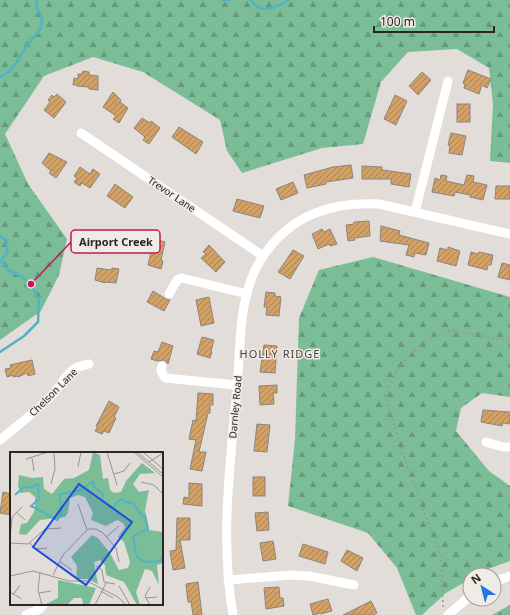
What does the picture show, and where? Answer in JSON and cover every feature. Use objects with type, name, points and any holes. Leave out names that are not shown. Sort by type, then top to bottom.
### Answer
[{"type":"street","points":[[415,212],[448,81]]},
{"type":"street","name":"Trevor Lane","points":[[81,133],[263,256]]},
{"type":"street","name":"Darnley Road","points":[[233,615],[228,580],[226,530],[230,468],[243,316],[247,294],[256,268],[263,256],[280,236],[292,226],[317,211],[343,204],[380,204],[510,234]]},
{"type":"street","points":[[169,294],[177,280],[182,278],[247,294]]},
{"type":"street","name":"Chelson Lane","points":[[0,440],[53,395],[69,373],[81,365],[89,364]]},
{"type":"street","points":[[162,366],[161,371],[165,378],[237,385]]},
{"type":"street","points":[[486,442],[503,447],[510,447]]},
{"type":"street","points":[[228,580],[290,574],[309,576],[354,585]]},
{"type":"street","points":[[446,611],[462,601]]},
{"type":"street","points":[[26,615],[40,609],[43,605]]},
{"type":"path","points":[[446,611],[441,558],[407,466],[385,396],[398,367],[424,342],[451,330],[510,341]]},
{"type":"green space","points":[[0,0],[510,0],[510,163],[490,161],[493,104],[489,68],[457,49],[408,52],[381,82],[363,144],[322,148],[242,173],[227,151],[220,120],[143,72],[93,57],[44,76],[5,134],[28,184],[67,239],[59,275],[41,311],[0,340]]},
{"type":"green space","points":[[373,257],[510,297],[510,397],[482,393],[461,408],[456,431],[489,471],[510,486],[510,561],[494,567],[462,567],[462,584],[446,593],[422,615],[416,615],[397,568],[368,533],[288,506],[295,439],[299,318],[319,270]]},
{"type":"green space","points":[[510,605],[510,615],[492,615]]},
{"type":"building","points":[[468,70],[491,79],[487,88],[482,85],[479,94],[464,88],[465,84],[463,83]]},
{"type":"building","points":[[83,71],[89,72],[89,75],[98,76],[98,90],[73,85],[74,78],[78,79],[78,74],[82,74]]},
{"type":"building","points":[[422,72],[431,80],[418,95],[409,86]]},
{"type":"building","points":[[113,92],[121,100],[120,102],[128,108],[119,123],[113,119],[116,116],[103,107]]},
{"type":"building","points":[[57,94],[66,102],[54,118],[44,110],[50,102],[48,100],[52,95],[54,97]]},
{"type":"building","points":[[395,95],[407,101],[396,125],[384,119]]},
{"type":"building","points":[[457,104],[470,104],[470,122],[457,122]]},
{"type":"building","points":[[142,118],[150,123],[151,121],[160,128],[149,144],[143,140],[145,137],[134,128]]},
{"type":"building","points":[[179,127],[203,142],[196,154],[172,137]]},
{"type":"building","points":[[451,133],[466,136],[462,155],[449,153],[450,146],[448,145]]},
{"type":"building","points":[[49,153],[67,162],[56,178],[49,173],[51,171],[42,163]]},
{"type":"building","points":[[351,165],[353,178],[326,182],[326,184],[307,188],[304,175],[333,167]]},
{"type":"building","points":[[362,166],[382,167],[382,170],[411,174],[409,187],[391,184],[391,179],[362,179]]},
{"type":"building","points":[[80,167],[90,174],[93,169],[100,174],[90,188],[82,183],[80,186],[74,182],[77,178],[74,176]]},
{"type":"building","points":[[441,175],[447,176],[446,181],[464,185],[467,175],[474,176],[473,182],[487,185],[483,200],[470,197],[470,195],[455,192],[454,196],[432,192],[435,178],[440,180]]},
{"type":"building","points":[[293,182],[298,193],[281,200],[276,189]]},
{"type":"building","points":[[115,184],[133,197],[125,208],[107,196]]},
{"type":"building","points":[[496,186],[510,186],[510,199],[495,199]]},
{"type":"building","points":[[237,199],[264,206],[260,218],[233,211]]},
{"type":"building","points":[[369,221],[370,236],[354,238],[355,240],[348,241],[346,225],[354,224],[354,222]]},
{"type":"building","points":[[381,226],[400,231],[399,235],[429,243],[426,255],[415,253],[414,257],[406,255],[409,245],[380,241]]},
{"type":"building","points":[[322,229],[324,232],[330,229],[337,244],[330,246],[329,244],[318,249],[312,234]]},
{"type":"building","points":[[154,239],[165,242],[161,260],[163,261],[161,269],[148,265]]},
{"type":"building","points":[[209,245],[225,262],[216,272],[201,258],[206,254],[203,252]]},
{"type":"building","points":[[448,247],[460,251],[456,266],[437,261],[440,248],[448,250]]},
{"type":"building","points":[[293,250],[304,256],[290,279],[278,272]]},
{"type":"building","points":[[471,252],[493,255],[491,265],[488,265],[487,270],[468,265]]},
{"type":"building","points":[[502,263],[510,265],[510,280],[498,277]]},
{"type":"building","points":[[97,268],[111,270],[112,268],[119,269],[116,283],[105,283],[95,280]]},
{"type":"building","points":[[153,291],[170,300],[164,311],[147,302]]},
{"type":"building","points":[[266,292],[275,293],[275,296],[281,297],[279,316],[266,315],[267,307],[264,307]]},
{"type":"building","points":[[209,297],[214,323],[201,326],[196,300]]},
{"type":"building","points":[[202,337],[214,340],[210,358],[197,354]]},
{"type":"building","points":[[162,342],[173,346],[168,364],[164,360],[157,361],[151,359],[154,351],[158,352]]},
{"type":"building","points":[[264,345],[277,346],[275,373],[260,372]]},
{"type":"building","points":[[32,360],[35,374],[28,376],[27,373],[18,377],[13,377],[13,375],[7,377],[5,369],[11,368],[10,365]]},
{"type":"building","points":[[277,385],[277,393],[273,393],[274,404],[260,405],[259,386]]},
{"type":"building","points":[[198,393],[213,394],[213,405],[210,405],[210,413],[208,413],[199,452],[206,452],[202,471],[190,469],[196,440],[189,439],[193,420],[196,421]]},
{"type":"building","points":[[109,401],[119,407],[109,433],[104,431],[102,434],[95,431],[98,426],[96,426]]},
{"type":"building","points":[[483,410],[510,412],[510,424],[503,423],[502,426],[481,422]]},
{"type":"building","points":[[257,424],[270,425],[267,452],[254,451]]},
{"type":"building","points":[[253,477],[265,477],[265,496],[253,496]]},
{"type":"building","points":[[189,483],[202,484],[202,506],[183,504],[184,497],[189,498]]},
{"type":"building","points":[[3,492],[10,494],[10,515],[0,513]]},
{"type":"building","points":[[268,512],[269,530],[257,531],[255,513]]},
{"type":"building","points":[[177,518],[190,518],[190,540],[180,540],[185,568],[173,570],[170,551],[176,550]]},
{"type":"building","points":[[273,541],[276,559],[263,561],[260,543]]},
{"type":"building","points":[[303,544],[328,552],[325,564],[299,556]]},
{"type":"building","points":[[347,550],[363,558],[357,571],[341,561]]},
{"type":"building","points":[[198,582],[202,615],[193,615],[191,602],[188,602],[186,584]]},
{"type":"building","points":[[279,587],[280,598],[283,598],[284,606],[266,609],[264,588]]},
{"type":"building","points":[[328,599],[332,611],[313,615],[310,604]]},
{"type":"building","points":[[371,601],[377,613],[373,615],[343,615]]},
{"type":"waterway","points":[[0,77],[14,67],[28,44],[40,29],[42,20],[36,6],[37,0]]},
{"type":"waterway","points":[[222,0],[229,0]]},
{"type":"waterway","points":[[251,0],[258,7],[265,9],[278,6],[288,0]]},
{"type":"waterway","points":[[0,236],[7,241],[7,253],[1,261],[8,270],[21,276],[31,284],[39,300],[38,322],[24,336],[0,352]]},
{"type":"place","name":"Airport Creek","points":[[31,284]]},
{"type":"district","name":"HOLLY RIDGE","points":[[280,354]]}]
